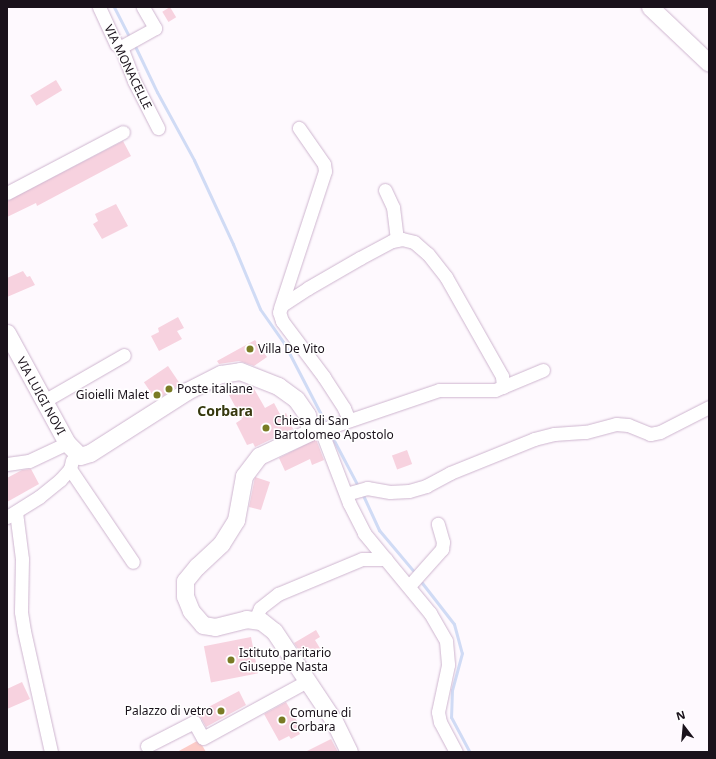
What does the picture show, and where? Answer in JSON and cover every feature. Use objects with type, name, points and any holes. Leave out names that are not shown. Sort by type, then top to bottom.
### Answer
[{"type":"main road","points":[[650,7],[709,64]]},
{"type":"main road","name":"VIA LUIGI NOVI","points":[[7,333],[73,454]]},
{"type":"main road","points":[[73,454],[90,453],[187,391],[221,374],[240,370],[278,386],[296,399],[316,431],[259,456],[244,476],[236,520],[221,544],[197,566],[184,581],[184,596],[192,611],[203,625],[215,627],[246,619],[261,621],[274,631],[334,721],[349,752]]},
{"type":"street","name":"VIA MONACELLE","points":[[99,7],[116,44],[120,47],[134,81],[158,128]]},
{"type":"street","points":[[120,47],[155,28],[143,7]]},
{"type":"street","points":[[299,128],[324,164],[325,170],[280,309],[282,321],[324,377],[344,408],[348,420]]},
{"type":"street","points":[[7,193],[123,132]]},
{"type":"street","points":[[385,190],[393,207],[397,240]]},
{"type":"street","points":[[280,309],[308,288],[353,262],[397,240],[402,239],[414,242],[428,254],[446,277],[502,376],[503,387]]},
{"type":"street","points":[[44,401],[124,356]]},
{"type":"street","points":[[456,752],[440,722],[438,712],[448,665],[446,641],[430,613],[415,580],[386,559],[364,533],[316,431],[439,390],[495,390],[543,370]]},
{"type":"street","points":[[346,494],[367,488],[374,490],[404,491],[426,486],[450,473],[534,439],[554,434],[586,432],[616,424],[628,425],[650,434],[660,432],[709,407]]},
{"type":"street","points":[[7,464],[73,454]]},
{"type":"street","points":[[51,752],[23,625],[21,612],[22,559],[11,514],[38,497],[73,454]]},
{"type":"street","points":[[73,454],[134,562]]},
{"type":"street","points":[[415,580],[442,549],[443,542],[438,524]]},
{"type":"street","points":[[255,620],[260,608],[278,594],[362,559],[386,559]]},
{"type":"street","points":[[147,746],[194,722],[203,738],[307,681]]},
{"type":"shaded area","points":[[199,740],[206,752],[177,752]]},
{"type":"building","points":[[170,7],[176,17],[168,22],[162,12]]},
{"type":"building","points":[[56,80],[62,90],[36,106],[30,95]]},
{"type":"building","points":[[123,141],[131,156],[37,206],[36,203],[7,217],[7,201]]},
{"type":"building","points":[[116,204],[128,226],[102,239],[93,224],[98,221],[95,214]]},
{"type":"building","points":[[23,271],[27,277],[30,276],[35,285],[7,297],[7,278]]},
{"type":"building","points":[[178,317],[184,328],[177,331],[182,339],[159,351],[151,336],[159,332],[158,328]]},
{"type":"building","name":"Villa De Vito","points":[[255,340],[267,357],[254,366],[239,361],[219,364],[217,361]]},
{"type":"building","points":[[168,366],[180,384],[156,400],[144,382]]},
{"type":"building","name":"Chiesa di San Bartolomeo Apostolo","points":[[247,385],[253,387],[265,408],[274,403],[281,416],[286,413],[293,429],[255,447],[253,443],[247,445],[236,423],[242,419],[229,395]]},
{"type":"building","points":[[316,439],[324,460],[312,465],[310,459],[285,471],[279,458]]},
{"type":"building","points":[[407,450],[412,464],[397,470],[392,455]]},
{"type":"building","points":[[31,469],[39,484],[7,502],[7,478],[22,470]]},
{"type":"building","points":[[255,477],[270,482],[261,510],[249,507]]},
{"type":"building","points":[[316,630],[320,637],[315,640],[321,650],[305,659],[294,643]]},
{"type":"building","name":"Istituto paritario Giuseppe Nasta","points":[[251,637],[258,673],[211,682],[204,646]]},
{"type":"building","points":[[22,682],[30,699],[7,709],[7,689]]},
{"type":"building","name":"Palazzo di vetro","points":[[239,691],[246,705],[206,727],[201,718],[195,714]]},
{"type":"building","name":"Comune di Corbara","points":[[286,702],[302,730],[299,732],[300,734],[291,739],[289,736],[279,741],[264,714]]},
{"type":"building","points":[[331,739],[338,752],[305,752]]},
{"type":"waterway","points":[[114,7],[130,38]]},
{"type":"waterway","points":[[134,44],[157,92],[194,160],[233,244],[260,309],[284,343],[326,424]]},
{"type":"waterway","points":[[329,431],[358,486]]},
{"type":"waterway","points":[[362,493],[379,530],[416,574]]},
{"type":"waterway","points":[[419,579],[454,624],[462,653],[452,690],[451,717],[470,752]]},
{"type":"place","name":"Villa De Vito","points":[[250,349]]},
{"type":"place","name":"Poste italiane","points":[[169,389]]},
{"type":"place","name":"Gioielli Malet","points":[[157,395]]},
{"type":"place","name":"Chiesa di San Bartolomeo Apostolo","points":[[266,428]]},
{"type":"place","name":"Istituto paritario Giuseppe Nasta","points":[[231,660]]},
{"type":"place","name":"Palazzo di vetro","points":[[221,711]]},
{"type":"place","name":"Comune di Corbara","points":[[282,720]]},
{"type":"district","name":"Corbara","points":[[225,411]]}]
